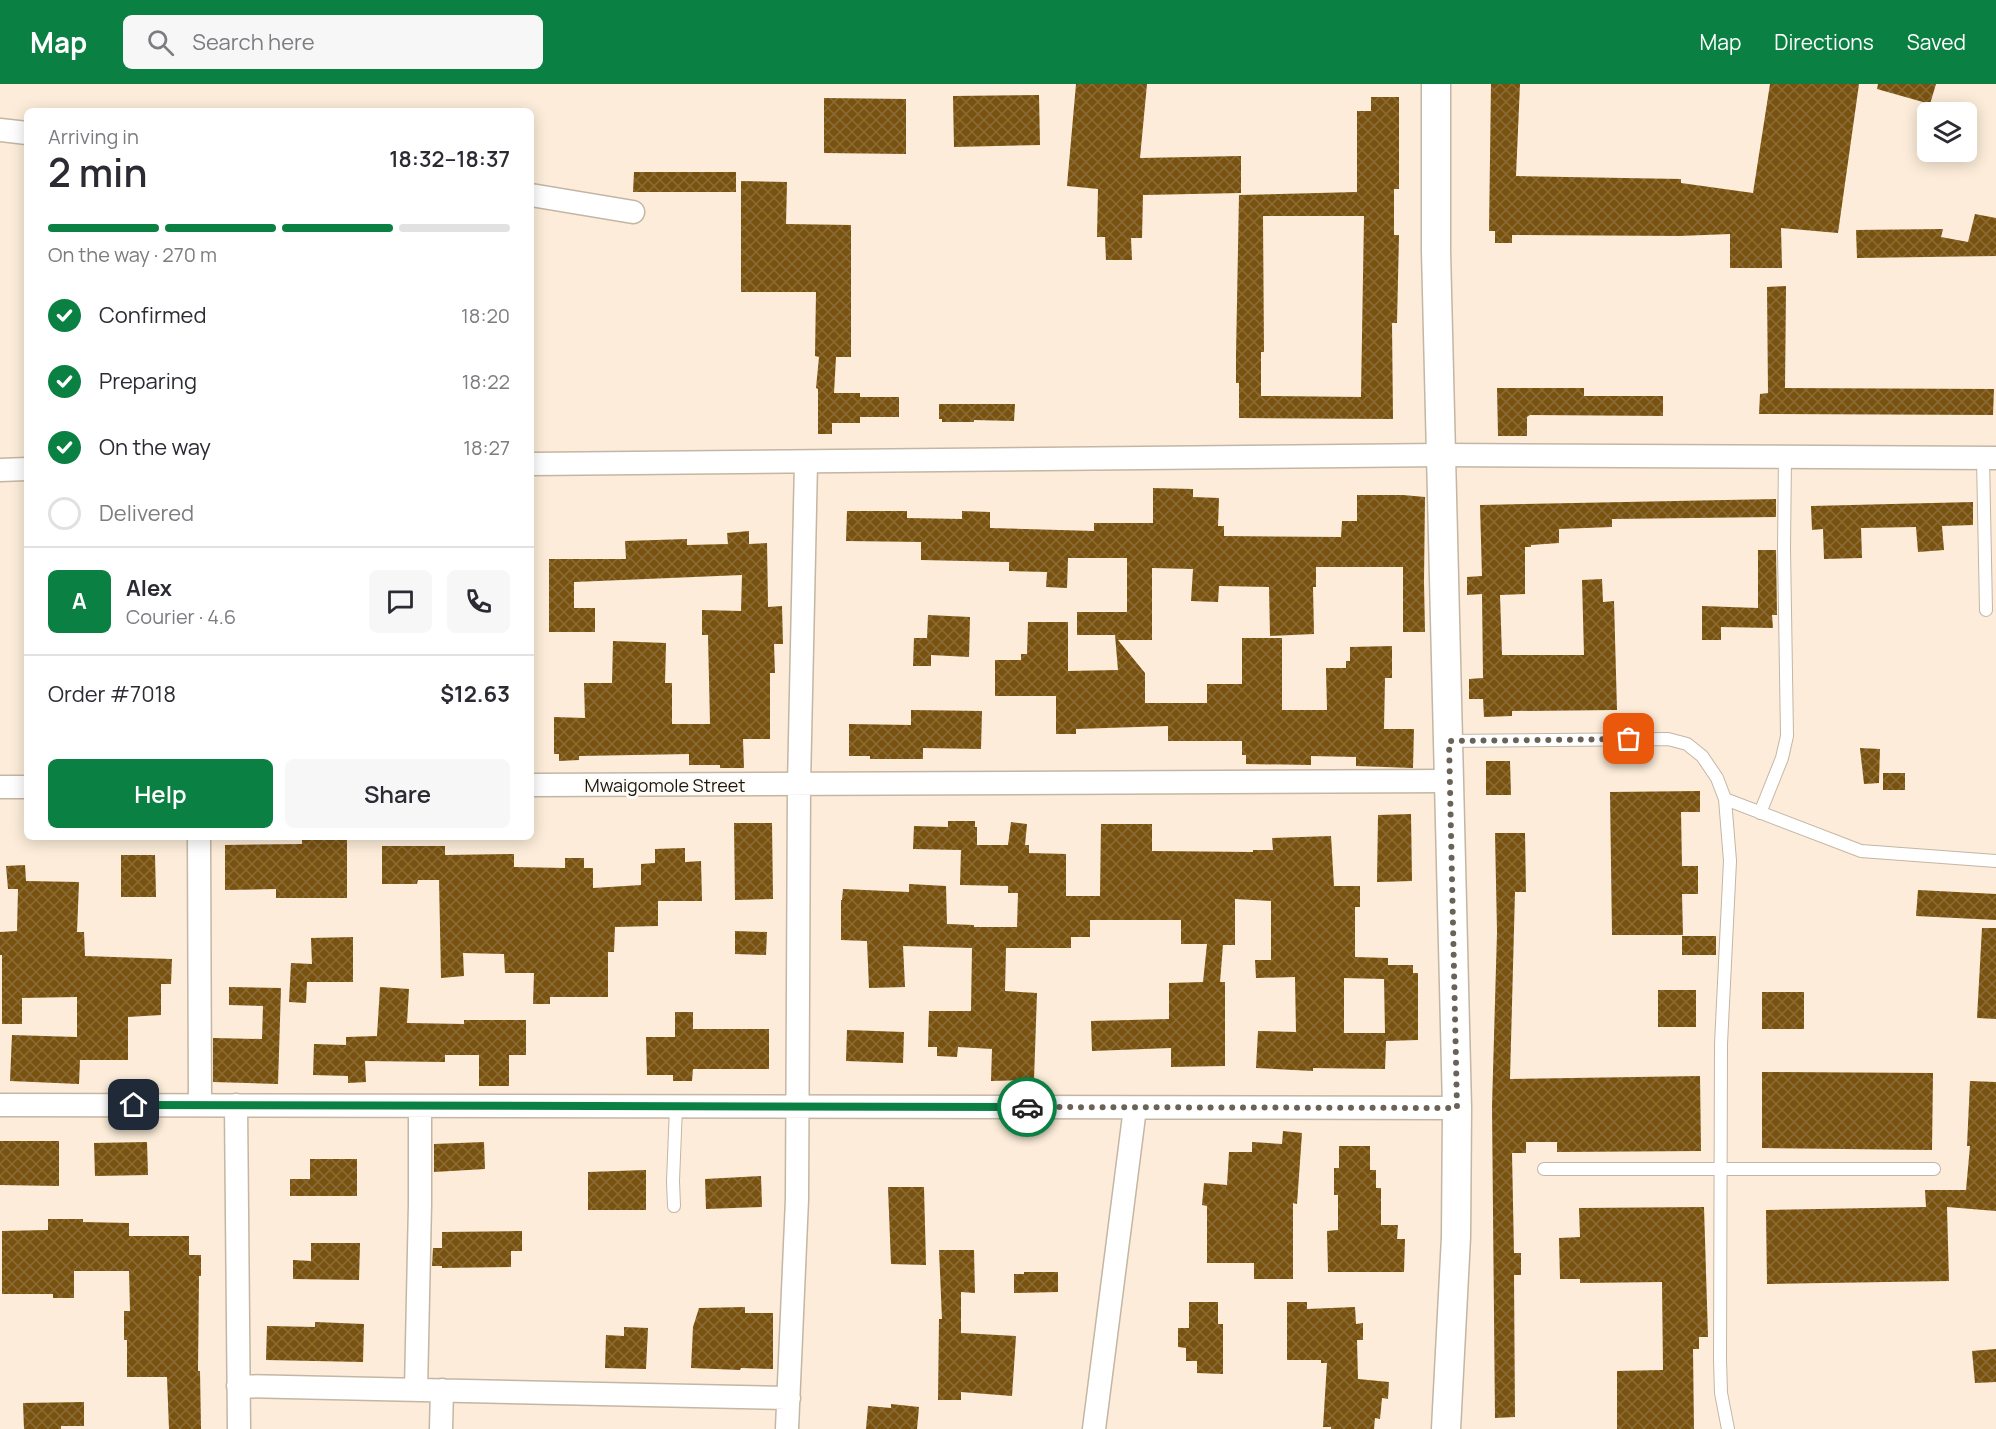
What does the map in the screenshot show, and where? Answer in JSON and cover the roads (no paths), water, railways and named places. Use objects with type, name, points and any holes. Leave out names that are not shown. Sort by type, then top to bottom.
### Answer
[{"type":"street","points":[[1436,84],[1436,251],[1457,1108],[1456,1237],[1446,1429]]},
{"type":"street","points":[[0,130],[24,133]]},
{"type":"street","points":[[534,196],[633,212]]},
{"type":"street","points":[[534,464],[1441,455],[1990,458]]},
{"type":"street","points":[[787,1429],[799,1107],[799,785],[806,462]]},
{"type":"street","points":[[0,470],[24,469]]},
{"type":"street","name":"Mwaigomole Street","points":[[534,785],[1450,781]]},
{"type":"street","points":[[0,787],[24,787]]},
{"type":"street","points":[[198,840],[200,1106]]},
{"type":"street","points":[[0,1105],[1457,1108]]},
{"type":"street","points":[[236,1106],[239,1429]]},
{"type":"street","points":[[416,1390],[420,1106]]},
{"type":"street","points":[[1094,1429],[1135,1108]]},
{"type":"street","points":[[238,1386],[789,1398]]},
{"type":"street","points":[[441,1429],[442,1390]]},
{"type":"lane","points":[[1760,813],[1782,758],[1786,736],[1785,457]]},
{"type":"lane","points":[[1986,610],[1990,458]]},
{"type":"lane","points":[[1449,741],[1668,739],[1687,744],[1702,756],[1717,778],[1725,799],[1730,861],[1721,1044],[1720,1360],[1721,1393],[1728,1429]]},
{"type":"lane","points":[[1725,799],[1861,851],[1996,861]]},
{"type":"lane","points":[[674,1206],[676,1107]]},
{"type":"lane","points":[[1544,1169],[1934,1169]]}]
